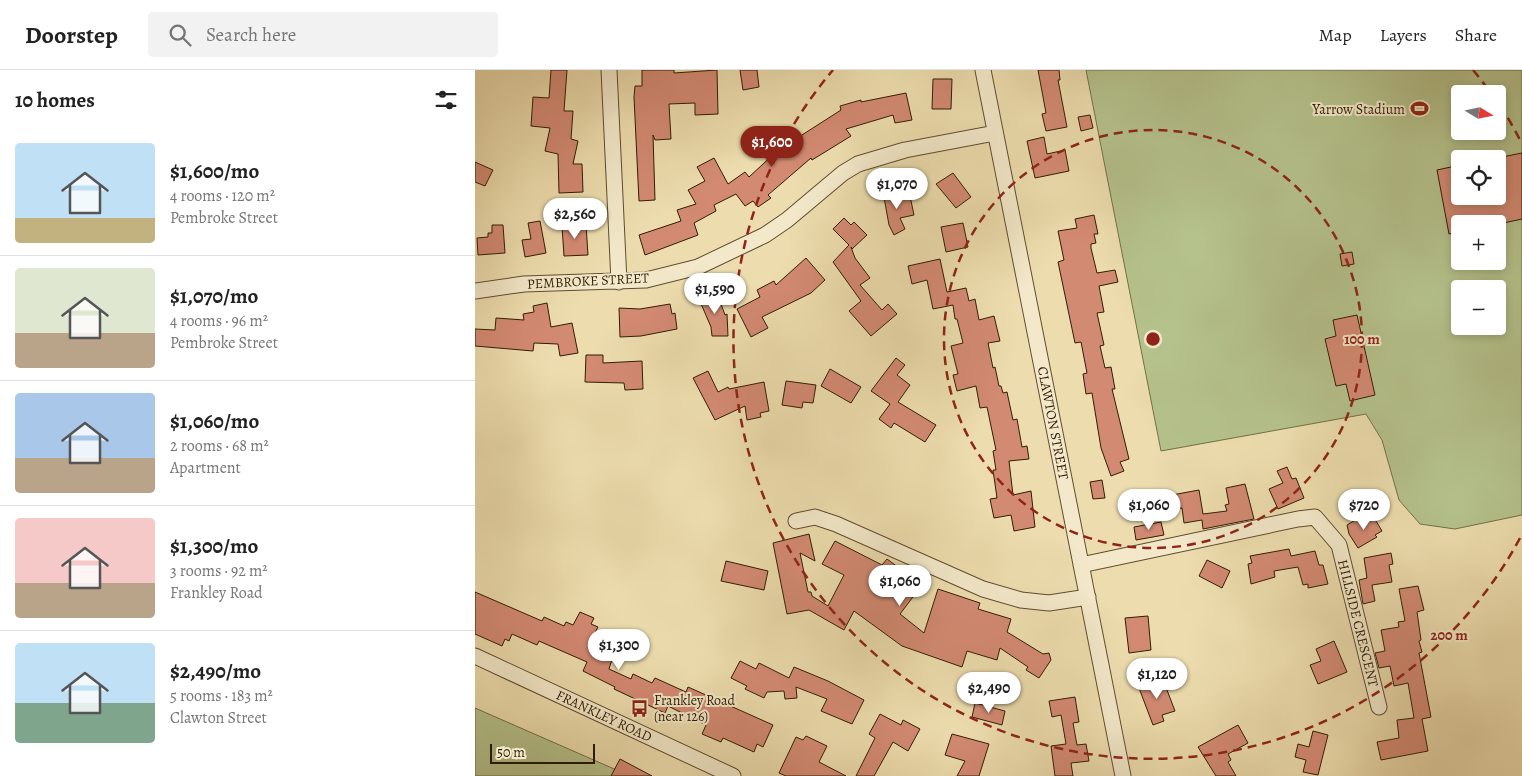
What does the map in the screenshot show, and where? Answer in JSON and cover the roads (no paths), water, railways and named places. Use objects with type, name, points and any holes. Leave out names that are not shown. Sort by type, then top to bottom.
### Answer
[{"type":"street","points":[[609,70],[619,282]]},
{"type":"street","name":"CLAWTON STREET","points":[[983,70],[1123,776]]},
{"type":"street","name":"PEMBROKE STREET","points":[[475,291],[524,284],[619,282],[673,274],[697,267],[735,251],[765,235],[787,220],[837,178],[858,164],[905,150],[995,134]]},
{"type":"street","points":[[796,521],[815,517],[835,524],[983,589],[1021,600],[1049,603],[1088,597]]},
{"type":"street","name":"HILLSIDE CRESCENT","points":[[1081,565],[1315,517],[1339,545],[1379,707]]},
{"type":"street","name":"FRANKLEY ROAD","points":[[475,656],[733,776]]},
{"type":"place","name":"Yarrow Stadium","points":[[1419,109]]},
{"type":"place","name":"Frankley Road (near 126)","points":[[640,708]]}]
